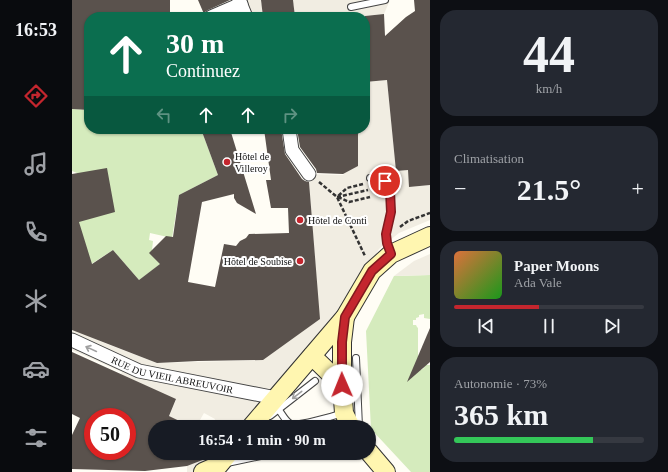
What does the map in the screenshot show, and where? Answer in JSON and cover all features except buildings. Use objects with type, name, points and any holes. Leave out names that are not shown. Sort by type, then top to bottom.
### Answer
[{"type":"main road","points":[[259,420],[278,404],[312,356],[345,317],[372,271],[391,254],[430,236]]},
{"type":"main road","points":[[345,317],[342,342],[342,385],[347,420]]},
{"type":"main road","points":[[312,356],[342,385]]},
{"type":"main road","points":[[376,460],[386,472]]},
{"type":"street","points":[[220,12],[240,2],[244,12]]},
{"type":"street","points":[[290,134],[292,150],[309,174]]},
{"type":"street","name":"RUE DU VIEIL ABREUVOIR","points":[[72,340],[139,371],[278,404]]},
{"type":"lane","points":[[351,7],[384,0]]},
{"type":"lane","points":[[368,181],[385,181],[390,191],[391,212],[386,234],[387,243],[391,254]]},
{"type":"lane","points":[[356,358],[359,420]]},
{"type":"lane","points":[[261,420],[278,404],[315,381]]},
{"type":"lane","points":[[278,404],[287,420]]},
{"type":"lane","points":[[217,463],[234,460]]},
{"type":"path","points":[[309,174],[337,197],[349,202],[370,197]]},
{"type":"path","points":[[337,197],[347,188],[368,181]]},
{"type":"path","points":[[337,197],[368,190]]},
{"type":"path","points":[[337,197],[372,271]]},
{"type":"green space","points":[[72,109],[84,110],[84,134],[203,134],[218,175],[179,195],[172,238],[150,233],[149,240],[153,241],[152,250],[162,263],[139,280],[113,250],[85,268],[79,222],[77,173],[72,171]]},
{"type":"green space","points":[[430,275],[430,319],[424,318],[424,314],[419,315],[416,320],[413,320],[413,325],[416,325],[418,328],[418,359],[415,366],[421,370],[425,365],[430,365],[430,472],[411,472],[376,434],[376,420],[371,420],[366,331],[394,276]]},
{"type":"shaded area","points":[[239,0],[261,0],[262,12],[244,12]]},
{"type":"shaded area","points":[[293,0],[390,0],[384,14],[370,15],[370,12],[294,12]]},
{"type":"shaded area","points":[[387,80],[396,171],[408,170],[410,187],[430,185],[430,220],[399,233],[379,249],[334,323],[245,420],[215,420],[204,413],[200,420],[177,420],[169,416],[176,400],[121,374],[122,372],[72,350],[72,327],[102,342],[157,363],[263,360],[317,286],[309,174],[344,175],[343,174],[356,134],[370,134],[370,82]]},
{"type":"shaded area","points":[[430,254],[430,275],[394,276],[414,261]]},
{"type":"shaded area","points":[[212,460],[207,465],[194,472],[187,472],[187,465]]},
{"type":"place","name":"Hôtel de Villeroy","points":[[227,162]]},
{"type":"place","name":"Hôtel de Conti","points":[[300,220]]},
{"type":"place","name":"Hôtel de Soubise","points":[[300,261]]},
{"type":"route","points":[[342,385],[341,360],[345,317],[372,271],[391,254],[387,243],[386,234],[391,212],[390,191],[385,181]]}]
